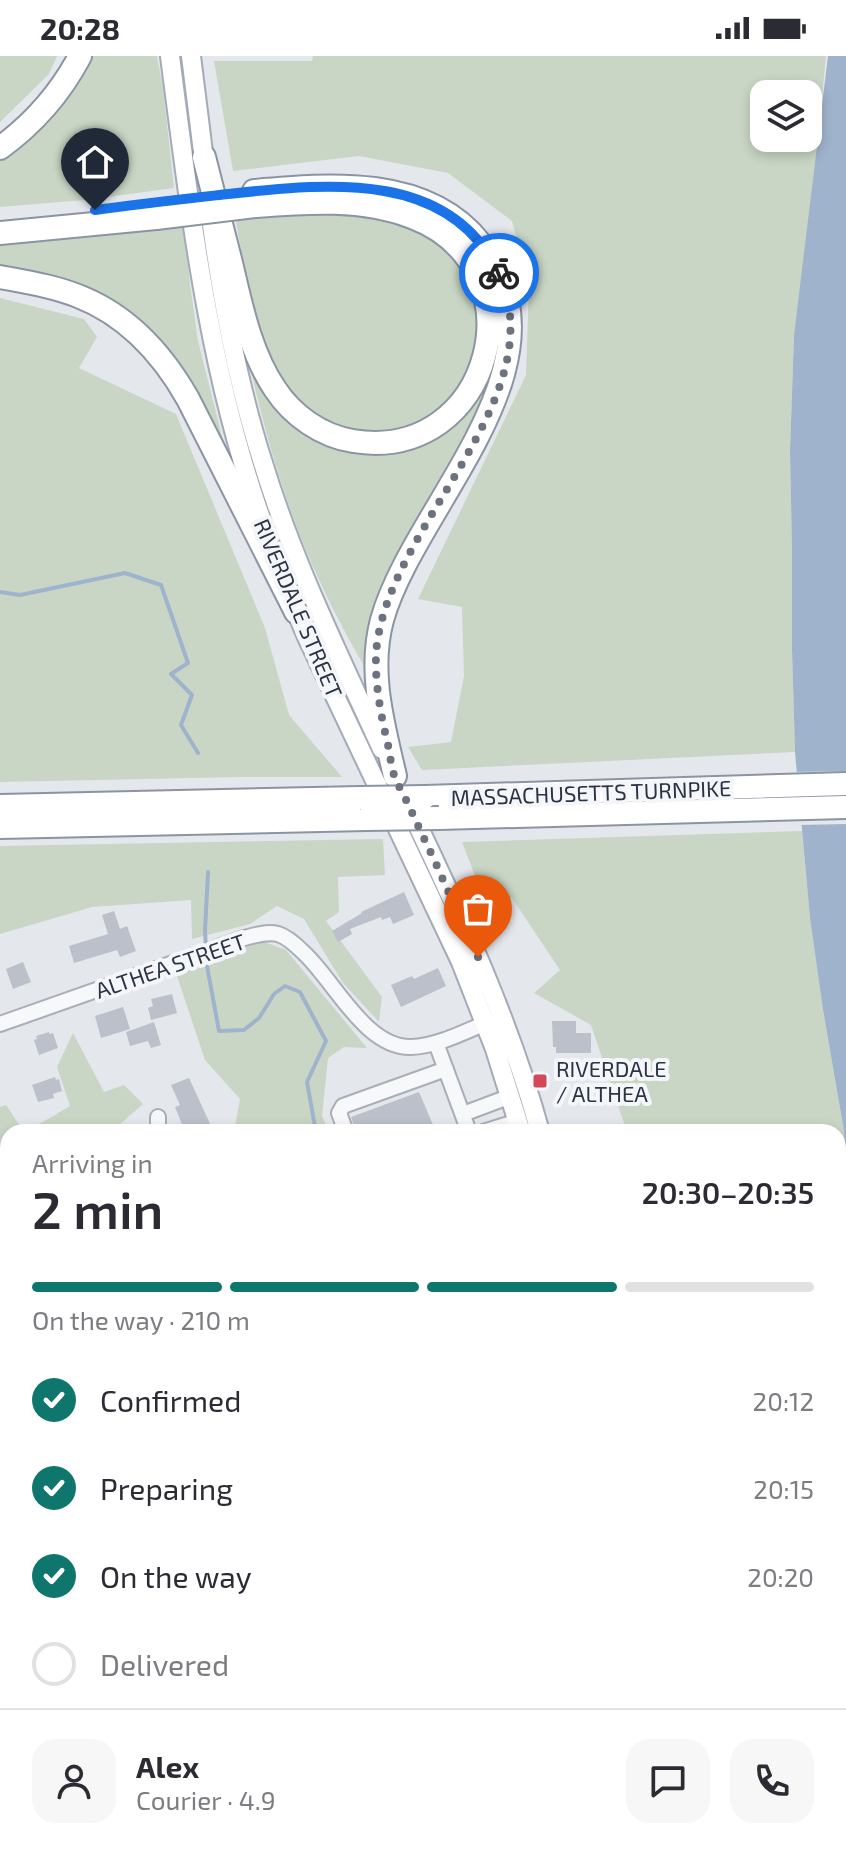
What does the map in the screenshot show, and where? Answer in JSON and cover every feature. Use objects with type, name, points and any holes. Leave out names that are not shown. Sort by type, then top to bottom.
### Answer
[{"type":"highway","points":[[0,148],[46,106],[80,56]]},
{"type":"highway","points":[[204,157],[242,309],[265,372],[289,406],[324,432],[348,441],[371,443],[392,442],[419,434],[439,423],[456,408],[471,389],[483,364],[489,323],[480,279],[461,251],[434,228],[392,211],[346,203],[255,199]]},
{"type":"highway","points":[[0,233],[255,199],[316,186],[347,186],[383,190],[437,207],[453,216],[473,235],[496,266],[510,315],[504,371],[478,435],[404,565],[382,622],[376,653],[378,690],[395,776]]},
{"type":"highway","points":[[0,219],[155,210]]},
{"type":"highway","points":[[0,277],[52,287],[91,301],[118,317],[150,345],[170,369],[188,399],[296,612]]},
{"type":"highway","name":"MASSACHUSETTS TURNPIKE","points":[[0,806],[363,809],[439,818],[846,784]]},
{"type":"highway","name":"MASSACHUSETTS TURNPIKE","points":[[0,827],[363,809],[425,797],[656,800],[846,807]]},
{"type":"main road","name":"RIVERDALE STREET","points":[[170,56],[197,255],[217,365],[252,493],[296,612],[450,938],[522,1068],[538,1124]]},
{"type":"main road","name":"RIVERDALE STREET","points":[[191,56],[229,331],[263,464],[308,585],[465,928],[494,1020],[519,1124]]},
{"type":"street","name":"ALTHEA STREET","points":[[0,1024],[200,953],[270,933],[283,937],[310,958],[355,1014],[380,1038],[393,1044],[406,1047],[436,1043],[494,1020]]},
{"type":"street","points":[[436,1043],[466,1124]]},
{"type":"street","points":[[343,1124],[339,1113],[343,1106],[446,1069]]},
{"type":"street","points":[[463,1114],[511,1096]]},
{"type":"green space","points":[[0,56],[57,56],[49,74],[0,122]]},
{"type":"green space","points":[[87,56],[157,56],[174,188],[0,207],[0,154]]},
{"type":"green space","points":[[313,56],[826,56],[822,97],[822,80],[750,80],[750,152],[817,152],[794,335],[790,451],[795,752],[422,770],[408,747],[451,742],[464,676],[462,607],[418,599],[526,375],[529,286],[512,221],[448,173],[359,156],[233,171],[214,61],[312,61]]},
{"type":"green space","points":[[314,209],[395,220],[441,242],[468,274],[479,316],[477,361],[451,400],[416,426],[377,432],[344,429],[313,414],[278,376],[258,329],[236,221],[267,213]]},
{"type":"green space","points":[[184,226],[198,341],[228,460],[166,346],[133,313],[88,290],[0,266],[0,241]]},
{"type":"green space","points":[[0,298],[84,319],[97,337],[79,368],[176,414],[265,628],[289,715],[342,777],[0,782]]},
{"type":"green space","points":[[244,341],[280,409],[383,451],[422,443],[455,422],[492,364],[496,365],[492,384],[367,671],[325,592],[285,494]]},
{"type":"green space","points":[[802,831],[810,918],[843,1124],[624,1124],[591,1025],[534,993],[560,970],[512,898],[480,889],[462,842]]},
{"type":"green space","points":[[383,839],[385,875],[338,877],[339,912],[326,921],[382,997],[379,1022],[343,983],[304,919],[277,906],[250,924],[192,939],[191,900],[92,907],[0,934],[0,846]]},
{"type":"green space","points":[[262,941],[286,950],[367,1048],[344,1047],[328,1058],[322,1116],[326,1124],[235,1124],[240,1099],[205,1060],[175,970]]},
{"type":"green space","points":[[73,1033],[104,1092],[124,1085],[143,1104],[120,1124],[40,1124],[70,1106],[57,1067]]},
{"type":"green space","points":[[6,1105],[19,1124],[0,1124],[0,1107]]},
{"type":"water","points":[[828,56],[846,56],[846,1124],[843,1124],[810,918],[795,752],[790,451],[794,335],[816,152],[822,152],[822,105]]},
{"type":"pier","points":[[846,771],[846,824],[798,825],[793,772]]},
{"type":"building","points":[[404,892],[414,915],[393,924],[390,917],[382,920],[381,917],[350,929],[352,934],[338,942],[332,931],[361,912]]},
{"type":"building","points":[[114,911],[120,929],[127,926],[136,951],[120,957],[117,950],[74,963],[69,946],[108,934],[102,915]]},
{"type":"building","points":[[23,962],[31,982],[13,989],[6,969]]},
{"type":"building","points":[[438,968],[446,986],[401,1007],[391,985]]},
{"type":"building","points":[[172,994],[177,1013],[151,1020],[148,1008],[153,1006],[151,999]]},
{"type":"building","points":[[123,1007],[130,1029],[101,1038],[95,1016]]},
{"type":"building","points":[[552,1021],[576,1021],[576,1033],[591,1033],[591,1053],[556,1053]]},
{"type":"building","points":[[154,1022],[161,1045],[151,1048],[148,1041],[130,1046],[126,1032]]},
{"type":"building","points":[[53,1033],[58,1048],[39,1055],[34,1040],[36,1036]]},
{"type":"building","points":[[55,1077],[59,1079],[62,1091],[53,1094],[54,1098],[38,1102],[32,1085]]},
{"type":"building","points":[[189,1078],[210,1124],[182,1124],[175,1107],[180,1105],[171,1085]]},
{"type":"building","points":[[419,1092],[433,1124],[353,1124],[351,1117]]},
{"type":"waterway","points":[[0,592],[20,595],[125,573],[161,585],[188,663],[171,674],[192,695],[181,725],[198,753]]},
{"type":"waterway","points":[[208,872],[207,966],[219,1031],[244,1030],[259,1018],[274,994],[285,986],[300,992],[326,1041],[307,1082],[315,1124]]},
{"type":"way so far","points":[[478,957],[395,776],[382,719],[376,653],[386,606],[398,579],[478,435],[504,371],[511,328],[508,302],[499,273]]},
{"type":"place","name":"RIVERDALE / ALTHEA","points":[[540,1081]]},
{"type":"route","points":[[95,210],[316,186],[383,190],[419,200],[453,216],[482,246],[499,273]]}]
